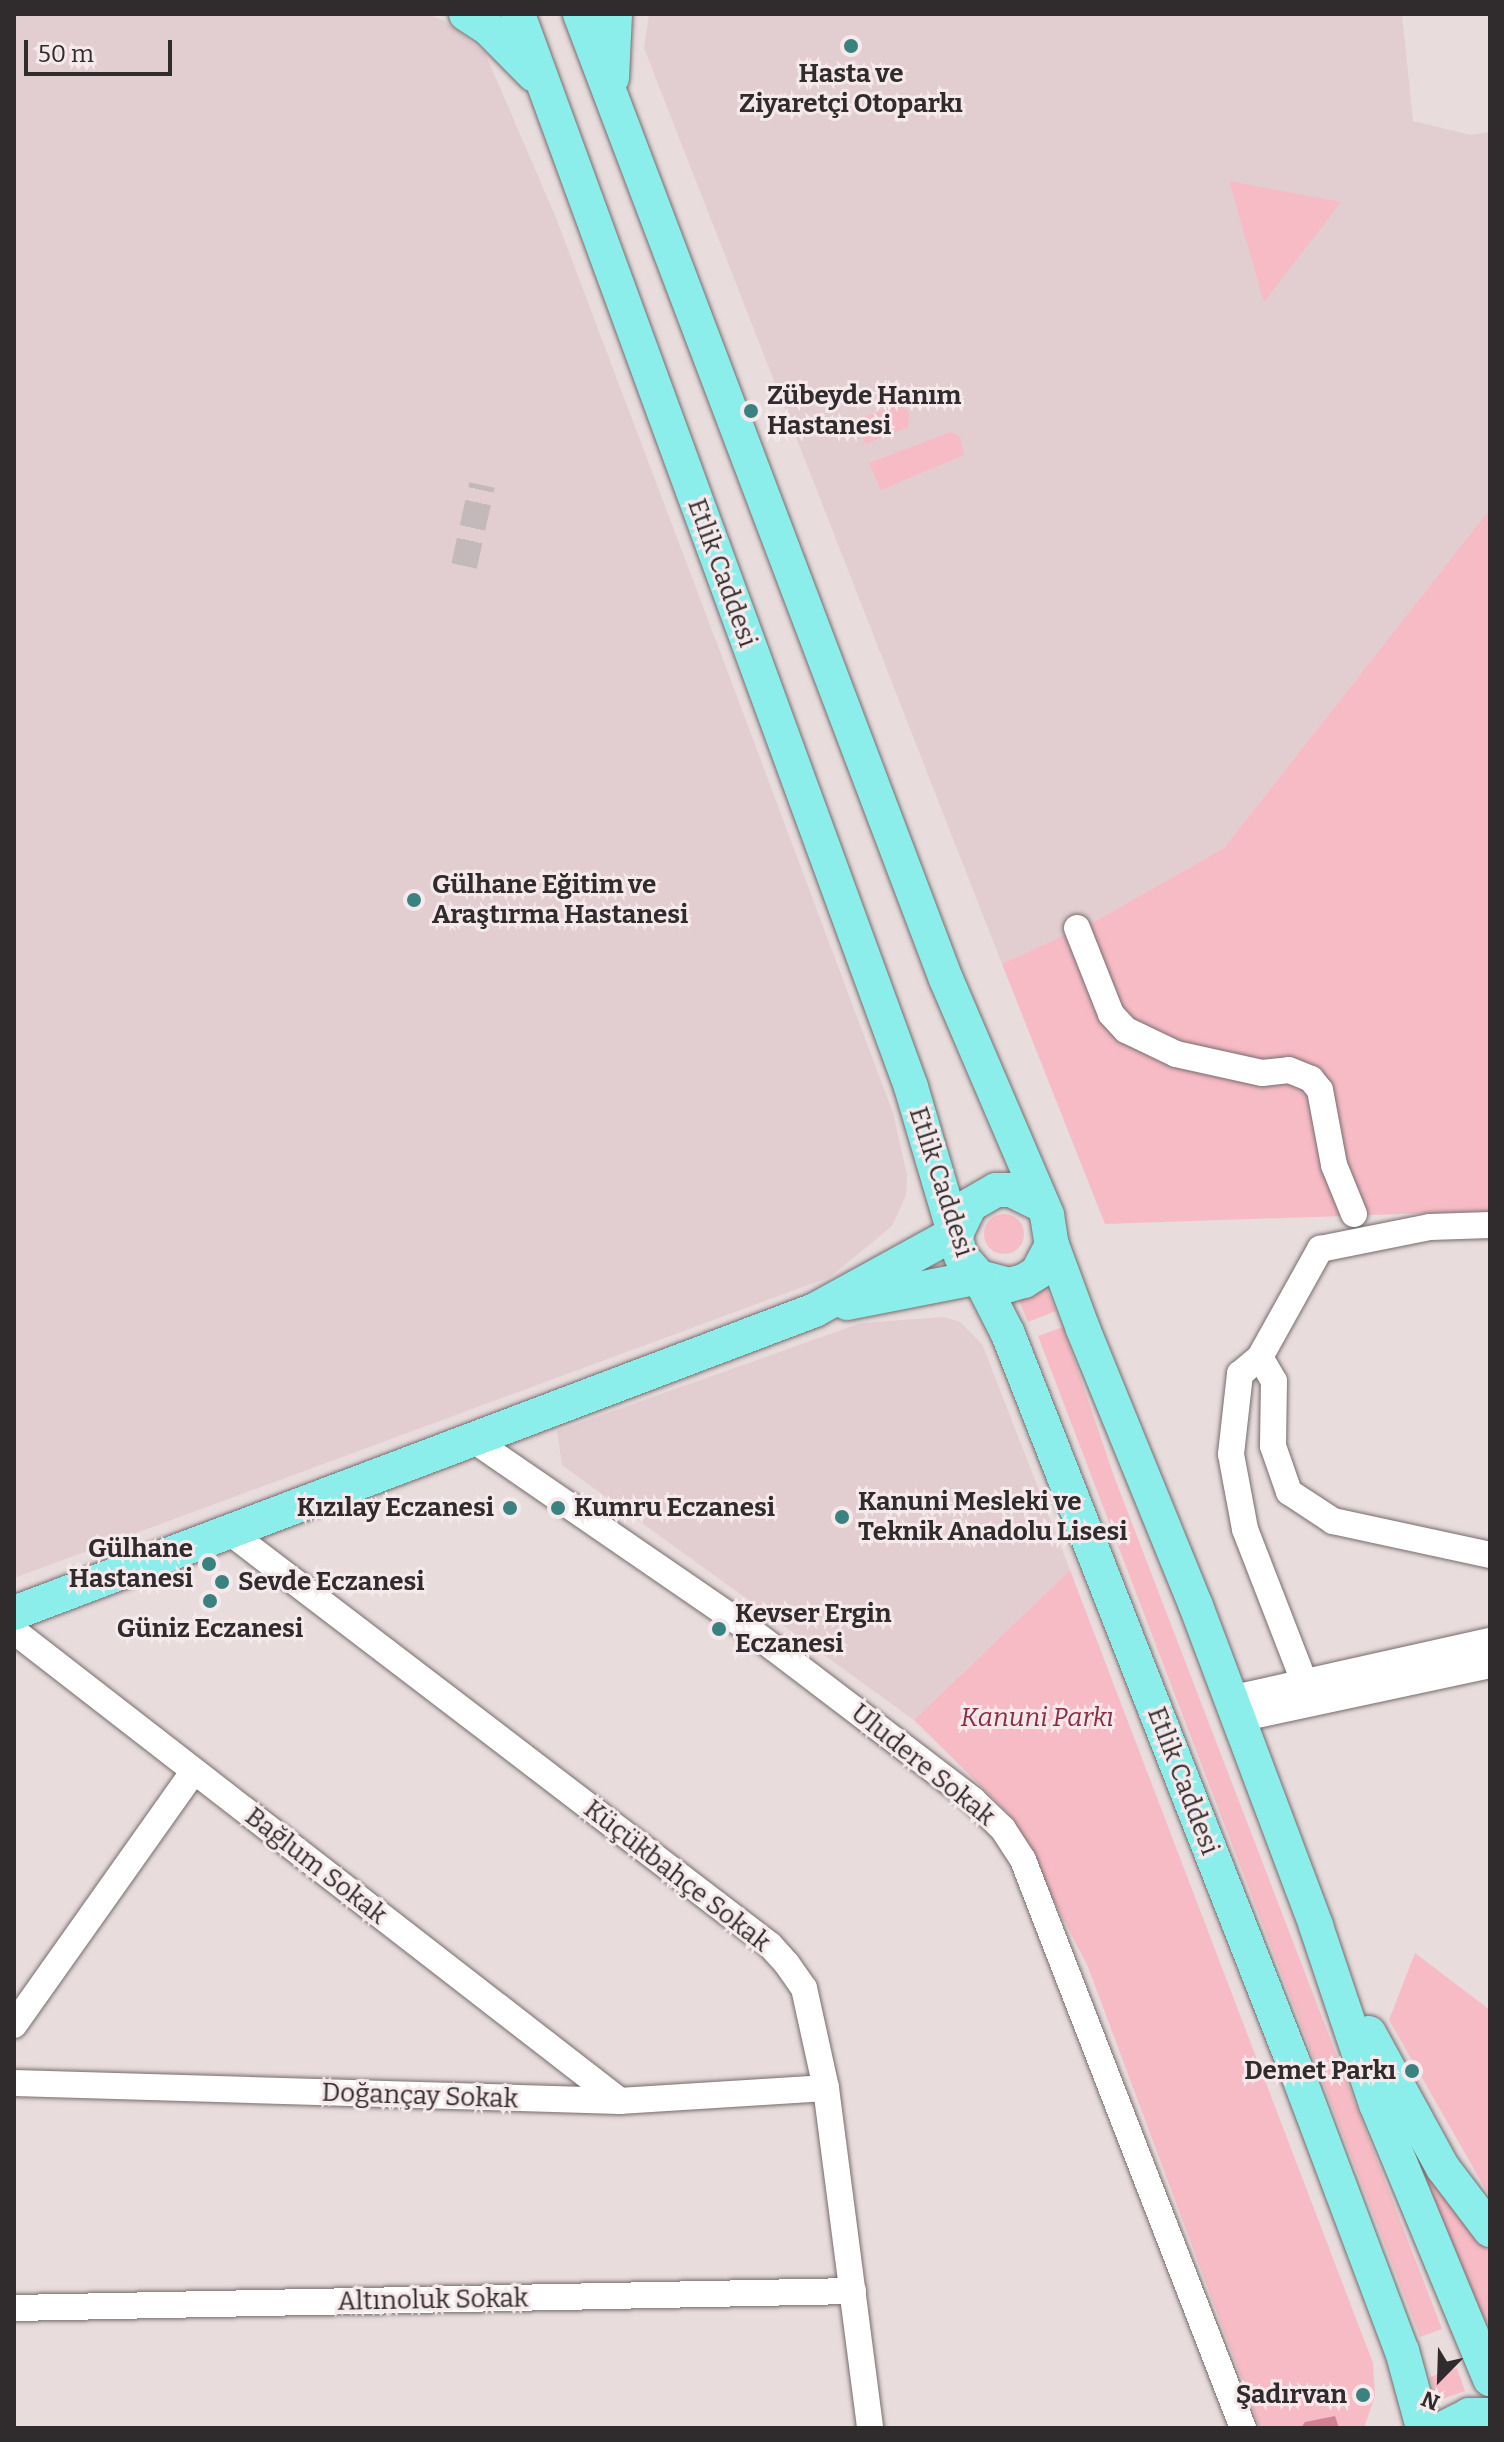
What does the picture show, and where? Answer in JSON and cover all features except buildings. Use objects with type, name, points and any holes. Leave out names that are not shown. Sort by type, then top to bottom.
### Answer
[{"type":"main road","points":[[466,14],[505,42],[545,87]]},
{"type":"main road","name":"Etlik Caddesi","points":[[518,14],[911,1087],[957,1232],[961,1256],[979,1277],[1008,1334],[1295,2067],[1402,2351],[1423,2428]]},
{"type":"main road","points":[[580,14],[940,965],[1052,1230],[1052,1245],[1316,1926],[1376,2104],[1490,2379]]},
{"type":"main road","points":[[612,99],[615,14]]},
{"type":"main road","points":[[14,1613],[815,1310],[957,1232],[962,1217],[981,1196],[1011,1190],[1038,1203]]},
{"type":"main road","points":[[815,1310],[979,1277],[1009,1285],[1024,1281],[1037,1273],[1052,1245]]},
{"type":"main road","points":[[1316,1926],[1421,2131],[1490,2230]]},
{"type":"main road","points":[[1444,2428],[1469,2415],[1490,2415]]},
{"type":"street","points":[[1077,928],[1111,1014],[1126,1030],[1176,1054],[1262,1073],[1289,1070],[1311,1079],[1320,1090],[1334,1165],[1354,1214]]},
{"type":"street","points":[[1305,1684],[1245,1529],[1231,1454],[1240,1374],[1260,1357],[1320,1249],[1430,1227],[1490,1225]]},
{"type":"street","points":[[1260,1357],[1274,1381],[1273,1446],[1289,1492],[1333,1521],[1490,1555]]},
{"type":"street","name":"Uludere Sokak","points":[[472,1439],[754,1633],[973,1800],[1003,1829],[1023,1860],[1243,2428]]},
{"type":"street","name":"Küçükbahçe Sokak","points":[[227,1530],[770,1945],[804,1988],[826,2088],[870,2428]]},
{"type":"street","name":"Bağlum Sokak","points":[[14,1631],[620,2101]]},
{"type":"street","points":[[1234,1709],[1305,1684],[1490,1641]]},
{"type":"street","points":[[1234,1709],[1490,1665]]},
{"type":"street","points":[[14,2025],[194,1771]]},
{"type":"street","name":"Doğançay Sokak","points":[[14,2083],[620,2101],[826,2088]]},
{"type":"street","name":"Altınoluk Sokak","points":[[14,2308],[853,2291]]},
{"type":"shaded area","name":"Gülhane Eğitim ve Araştırma Hastanesi","points":[[14,14],[426,14],[443,20],[485,53],[556,218],[733,686],[893,1113],[907,1175],[906,1195],[892,1226],[830,1277],[14,1578]]},
{"type":"shaded area","points":[[649,14],[1402,14],[1413,121],[1471,135],[1490,132],[1490,509],[1224,848],[1101,918],[1002,964],[644,48]]},
{"type":"shaded area","name":"Kanuni Mesleki ve Teknik Anadolu Lisesi","points":[[944,1317],[960,1322],[982,1344],[1070,1570],[914,1720],[562,1465],[557,1431],[861,1323]]},
{"type":"shaded area","points":[[1335,2416],[1339,2428],[1301,2428],[1305,2422]]},
{"type":"green space","points":[[1229,181],[1341,202],[1264,302]]},
{"type":"green space","points":[[902,404],[909,414],[908,427],[865,444],[855,420]]},
{"type":"green space","points":[[951,432],[960,437],[964,455],[881,490],[869,463]]},
{"type":"green space","points":[[1490,509],[1490,1211],[1105,1224],[1002,964],[1101,918],[1224,848]]},
{"type":"green space","points":[[1004,1214],[1018,1220],[1024,1234],[1018,1248],[1004,1254],[990,1248],[984,1234],[990,1220]]},
{"type":"green space","points":[[1044,1283],[1056,1311],[1028,1322],[1016,1294]]},
{"type":"green space","points":[[1063,1327],[1115,1479],[1442,2329],[1420,2337],[1038,1336]]},
{"type":"green space","name":"Kanuni Parkı","points":[[1070,1570],[1373,2363],[1375,2395],[1364,2428],[1260,2428],[1088,1967],[1010,1815],[914,1720]]},
{"type":"green space","points":[[1415,1953],[1490,2010],[1490,2197],[1389,2020]]},
{"type":"green space","points":[[1412,2148],[1490,2254],[1490,2331],[1475,2299]]},
{"type":"green space","points":[[1457,2368],[1465,2391],[1436,2401],[1430,2377]]},
{"type":"tunnel","points":[[464,566],[482,485]]},
{"type":"place","name":"Hasta ve Ziyaretçi Otoparkı","points":[[851,46]]},
{"type":"place","name":"Zübeyde Hanım Hastanesi","points":[[751,411]]},
{"type":"place","name":"Gülhane Eğitim ve Araştırma Hastanesi","points":[[414,900]]},
{"type":"place","name":"Kızılay Eczanesi","points":[[510,1508]]},
{"type":"place","name":"Kumru Eczanesi","points":[[558,1508]]},
{"type":"place","name":"Kanuni Mesleki ve Teknik Anadolu Lisesi","points":[[842,1517]]},
{"type":"place","name":"Gülhane Hastanesi","points":[[209,1564]]},
{"type":"place","name":"Sevde Eczanesi","points":[[222,1582]]},
{"type":"place","name":"Güniz Eczanesi","points":[[210,1601]]},
{"type":"place","name":"Kevser Ergin Eczanesi","points":[[719,1629]]},
{"type":"place","name":"Demet Parkı","points":[[1412,2071]]},
{"type":"place","name":"Şadırvan","points":[[1363,2395]]}]
